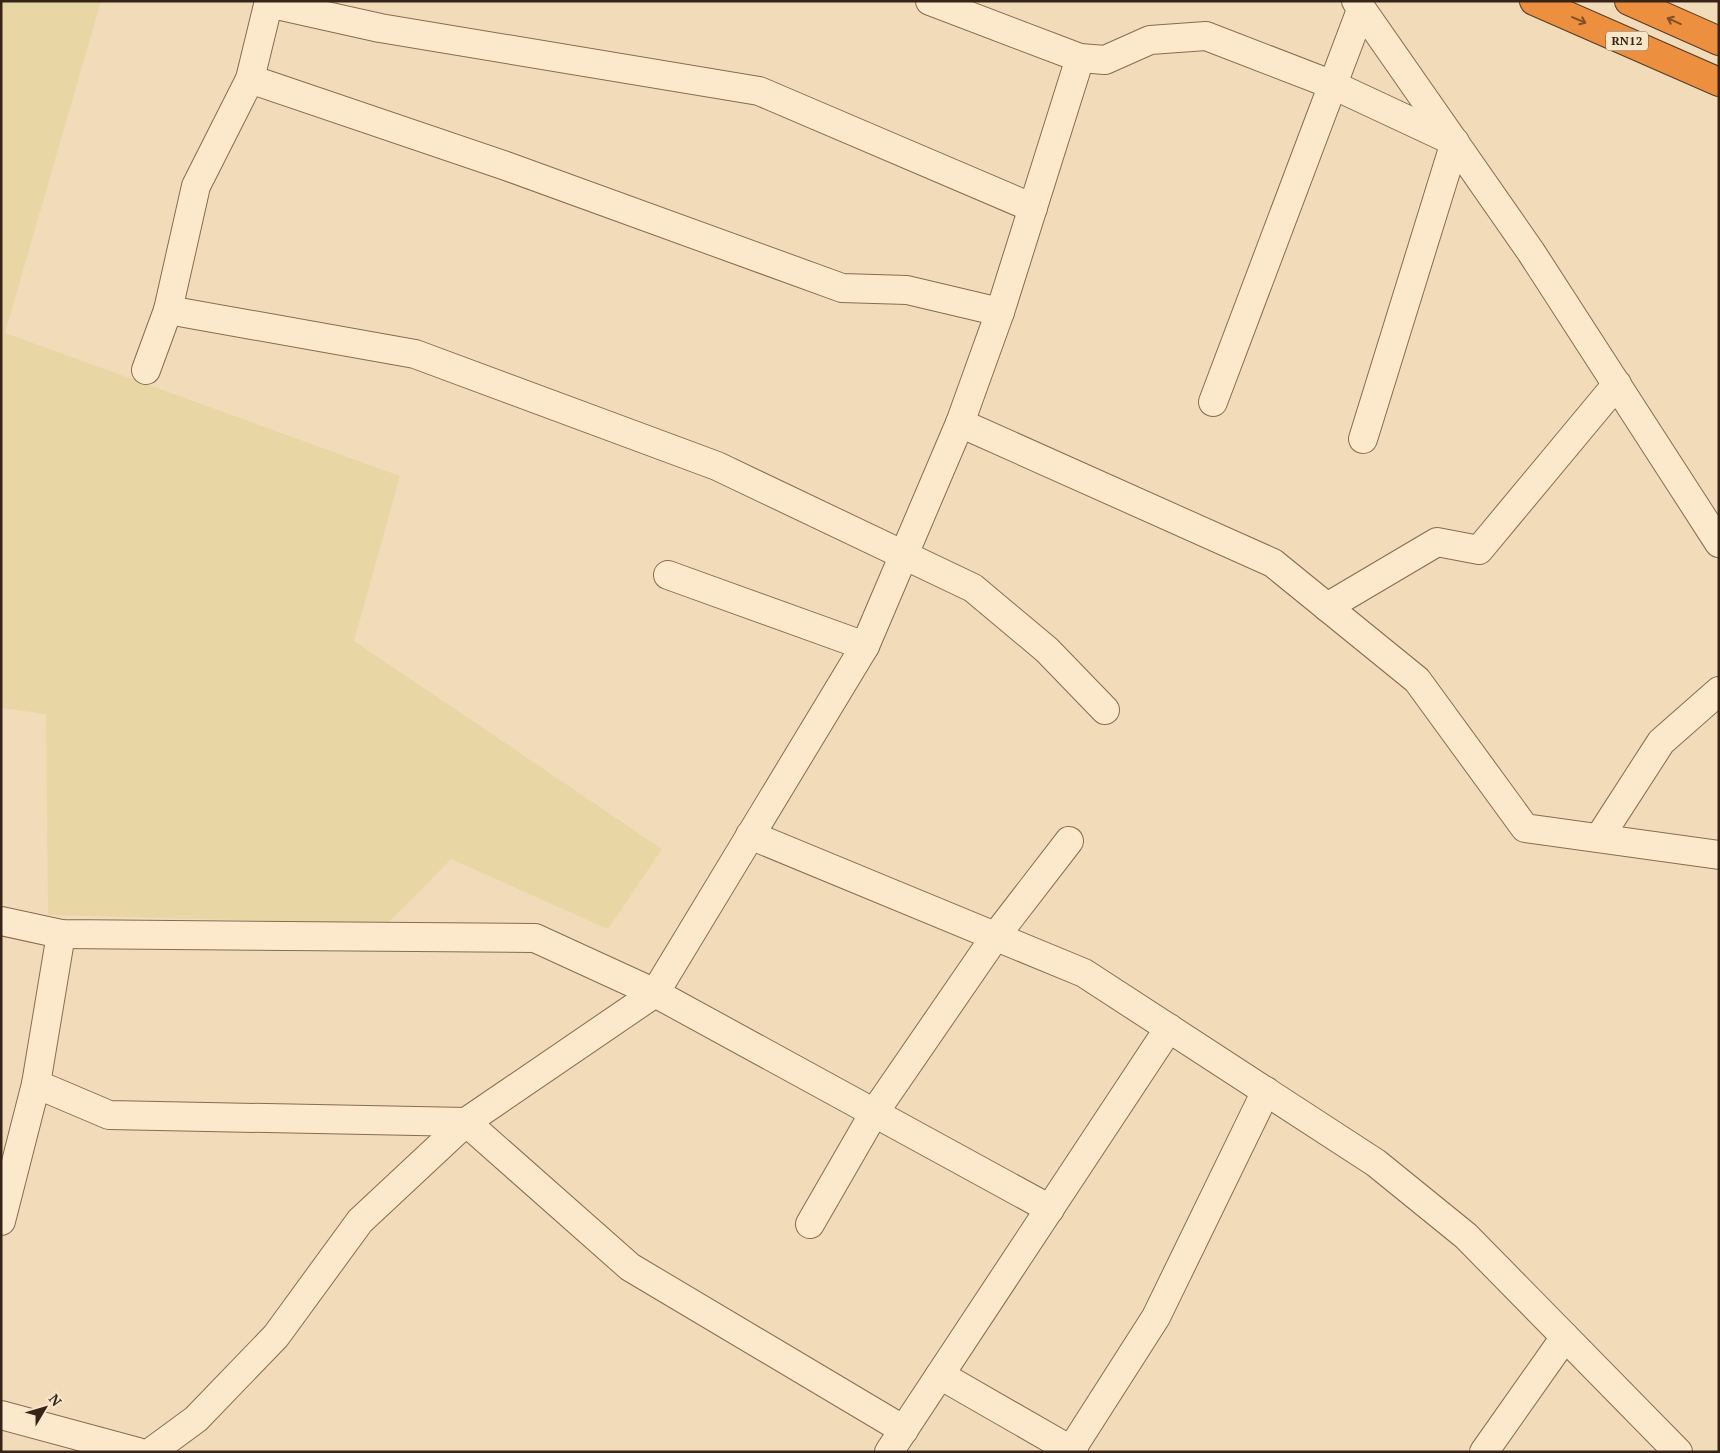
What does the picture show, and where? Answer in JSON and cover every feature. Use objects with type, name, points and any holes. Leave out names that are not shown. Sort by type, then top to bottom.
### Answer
[{"type":"highway","name":"RN12","points":[[1534,1],[1719,82]]},
{"type":"highway","name":"RN12","points":[[1630,1],[1719,41]]},
{"type":"street","points":[[930,1],[1080,58],[1105,60],[1150,40],[1206,36],[1333,85],[1455,142]]},
{"type":"street","points":[[146,370],[168,310],[196,186],[250,79],[269,2],[380,28],[759,91],[1033,208]]},
{"type":"street","points":[[1213,402],[1333,85],[1359,6]]},
{"type":"street","points":[[1359,6],[1531,252],[1719,542]]},
{"type":"street","points":[[152,1452],[196,1419],[276,1336],[360,1221],[466,1122],[656,993],[750,834],[865,646],[960,423],[1000,312],[1080,58]]},
{"type":"street","points":[[250,79],[506,166],[842,288],[907,290],[1000,312]]},
{"type":"street","points":[[1363,439],[1455,142]]},
{"type":"street","points":[[168,310],[415,354],[717,466],[973,588],[1048,650],[1105,710]]},
{"type":"street","points":[[1327,607],[1437,542],[1479,550],[1617,384]]},
{"type":"street","points":[[960,423],[1273,563],[1417,680],[1525,828],[1719,856]]},
{"type":"street","points":[[668,574],[865,646]]},
{"type":"street","points":[[1599,838],[1661,742],[1719,691]]},
{"type":"street","points":[[750,834],[1084,973],[1376,1164],[1466,1236],[1678,1452]]},
{"type":"street","points":[[810,1224],[874,1112],[996,937],[1069,841]]},
{"type":"street","points":[[1,921],[61,934],[535,938],[656,993],[1050,1209]]},
{"type":"street","points":[[1,1221],[36,1084],[61,934]]},
{"type":"street","points":[[36,1084],[109,1115],[466,1122],[630,1267],[896,1441],[1169,1028]]},
{"type":"street","points":[[940,1375],[1072,1451],[1156,1317],[1266,1091]]},
{"type":"street","points":[[1484,1452],[1565,1337]]},
{"type":"street","points":[[1,1414],[138,1452]]},
{"type":"shaded area","points":[[1,1],[101,1],[5,333],[400,476],[354,641],[662,849],[608,929],[451,859],[387,924],[48,915],[46,714],[1,708]]}]
